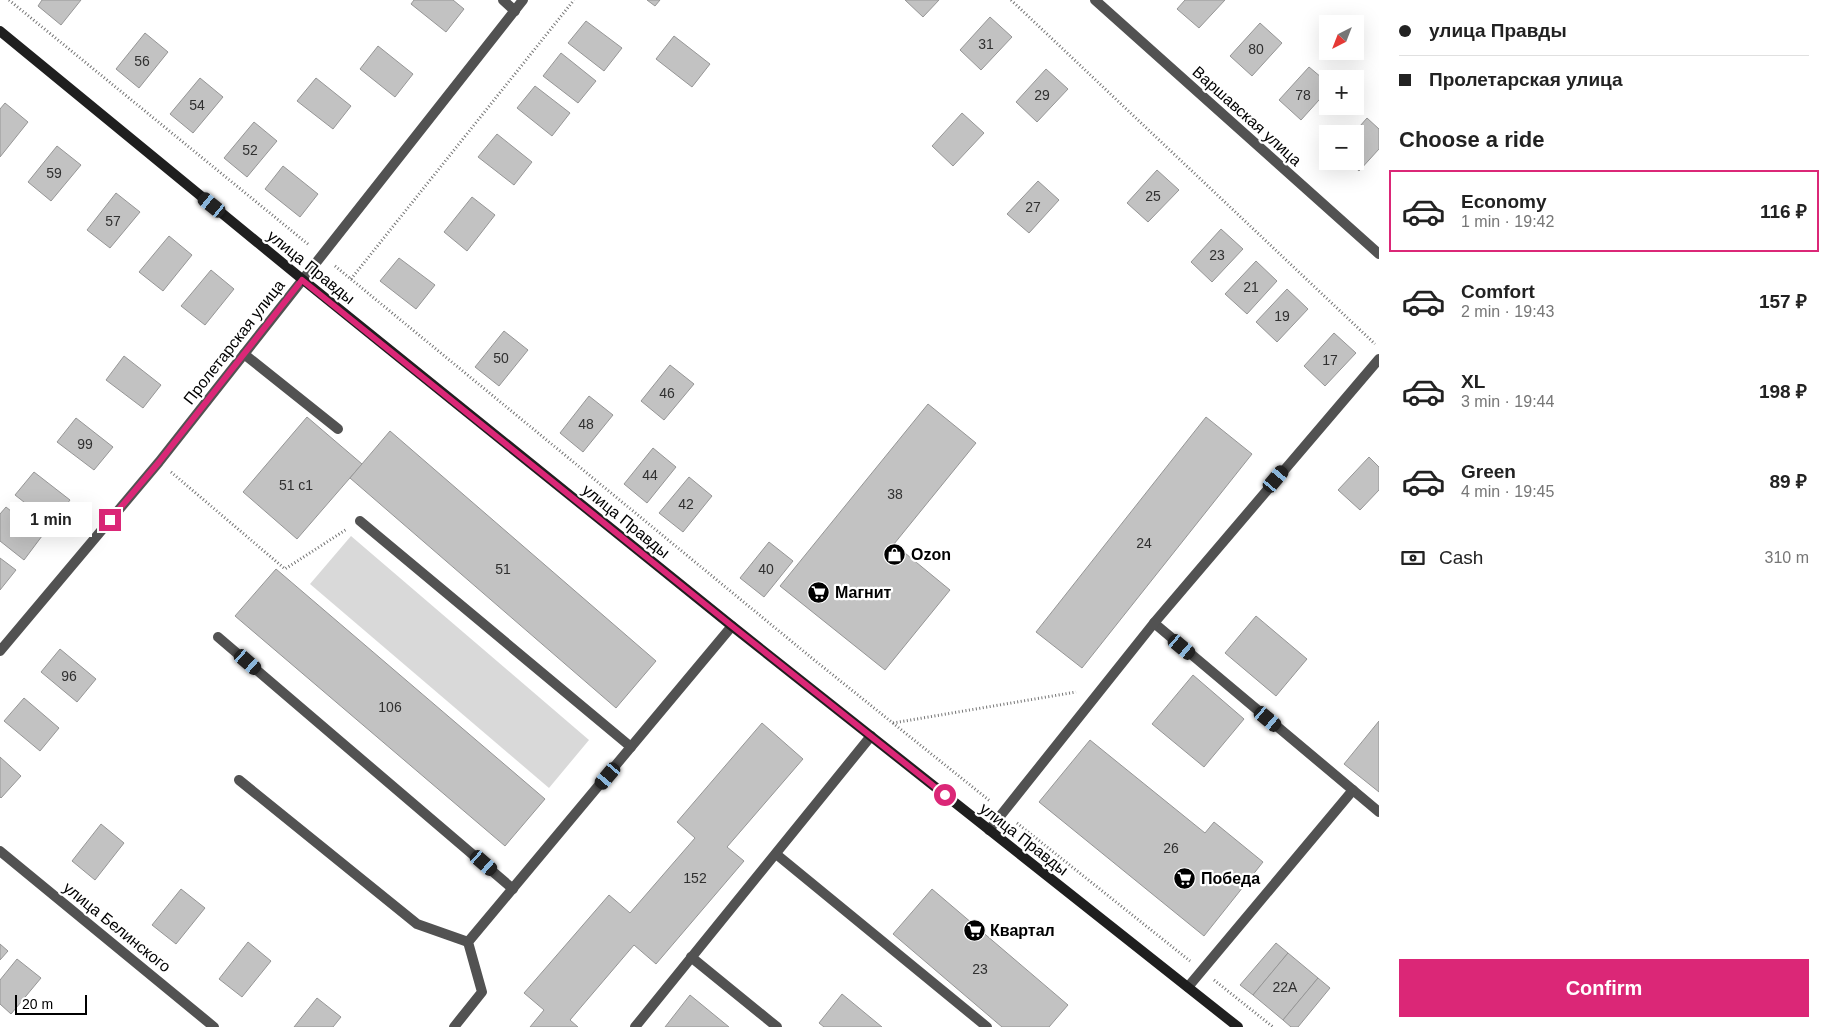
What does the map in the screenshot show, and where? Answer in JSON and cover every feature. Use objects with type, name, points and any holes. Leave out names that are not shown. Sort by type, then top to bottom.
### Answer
[{"type":"street","points":[[503,0],[515,11]]},
{"type":"street","name":"Пролетарская улица","points":[[0,651],[159,462],[523,0]]},
{"type":"street","name":"Варшавская улица","points":[[1095,0],[1379,254]]},
{"type":"street","name":"улица Правды","points":[[0,31],[302,280],[732,626],[1238,1027]]},
{"type":"street","points":[[244,354],[338,429]]},
{"type":"street","points":[[989,830],[1154,623],[1379,359]]},
{"type":"street","points":[[360,521],[631,747]]},
{"type":"street","points":[[1154,623],[1379,812]]},
{"type":"street","points":[[468,942],[732,626]]},
{"type":"street","points":[[218,637],[513,889]]},
{"type":"street","points":[[635,1027],[871,736]]},
{"type":"street","points":[[239,780],[417,924],[468,942]]},
{"type":"street","points":[[1188,987],[1353,790]]},
{"type":"street","name":"улица Белинского","points":[[0,851],[214,1027]]},
{"type":"street","points":[[776,854],[987,1027]]},
{"type":"street","points":[[454,1027],[482,992],[468,942]]},
{"type":"street","points":[[692,957],[777,1027]]},
{"type":"path","points":[[9,0],[892,723],[1273,1027]]},
{"type":"path","points":[[351,279],[574,0]]},
{"type":"path","points":[[1010,0],[1379,348]]},
{"type":"path","points":[[159,462],[285,569],[360,521]]},
{"type":"path","points":[[892,723],[1102,688]]},
{"type":"shaded area","points":[[351,536],[589,740],[549,788],[310,584]]},
{"type":"building","points":[[42,0],[81,0],[61,25],[38,6]]},
{"type":"building","points":[[414,0],[453,0],[464,9],[446,32],[411,4]]},
{"type":"building","points":[[647,0],[660,0],[655,6]]},
{"type":"building","points":[[905,0],[939,0],[923,17]]},
{"type":"building","points":[[1185,0],[1225,0],[1199,28],[1177,9]]},
{"type":"building","points":[[990,17],[1012,37],[981,70],[960,50]]},
{"type":"building","points":[[586,21],[622,48],[604,71],[568,43]]},
{"type":"building","points":[[1260,23],[1282,43],[1252,76],[1230,56]]},
{"type":"building","points":[[145,33],[168,52],[139,88],[116,69]]},
{"type":"building","points":[[674,36],[710,64],[692,87],[656,59]]},
{"type":"building","points":[[378,46],[413,74],[395,97],[360,69]]},
{"type":"building","points":[[561,53],[596,81],[578,103],[543,76]]},
{"type":"building","points":[[1309,67],[1319,75],[1319,100],[1301,120],[1279,100]]},
{"type":"building","points":[[1046,69],[1068,89],[1037,122],[1016,102]]},
{"type":"building","points":[[200,78],[223,97],[193,133],[170,114]]},
{"type":"building","points":[[316,78],[351,106],[333,129],[297,101]]},
{"type":"building","points":[[535,86],[570,113],[552,136],[517,108]]},
{"type":"building","points":[[5,103],[28,122],[0,157],[0,109]]},
{"type":"building","points":[[962,113],[984,133],[953,166],[932,146]]},
{"type":"building","points":[[1367,118],[1379,129],[1379,149],[1364,166],[1364,125],[1361,125]]},
{"type":"building","points":[[254,122],[277,141],[247,177],[224,158]]},
{"type":"building","points":[[497,134],[532,162],[514,185],[478,157]]},
{"type":"building","points":[[57,146],[81,165],[51,201],[28,182]]},
{"type":"building","points":[[283,166],[318,194],[300,217],[265,189]]},
{"type":"building","points":[[1157,170],[1179,190],[1148,222],[1127,203]]},
{"type":"building","points":[[1038,181],[1059,200],[1029,233],[1007,214]]},
{"type":"building","points":[[116,193],[140,212],[110,248],[87,230]]},
{"type":"building","points":[[472,197],[495,215],[467,251],[444,232]]},
{"type":"building","points":[[1221,229],[1243,249],[1212,282],[1191,262]]},
{"type":"building","points":[[169,236],[192,255],[163,291],[139,272]]},
{"type":"building","points":[[399,258],[435,285],[416,309],[380,281]]},
{"type":"building","points":[[1256,261],[1277,281],[1247,314],[1225,294]]},
{"type":"building","points":[[211,270],[234,289],[205,325],[181,306]]},
{"type":"building","points":[[1287,289],[1308,309],[1277,342],[1256,322]]},
{"type":"building","points":[[504,331],[528,350],[499,386],[475,367]]},
{"type":"building","points":[[1334,333],[1356,353],[1325,386],[1304,366]]},
{"type":"building","points":[[124,356],[161,385],[143,408],[106,380]]},
{"type":"building","points":[[670,365],[694,384],[664,420],[641,401]]},
{"type":"building","points":[[589,396],[613,415],[583,452],[560,433]]},
{"type":"building","points":[[928,404],[976,443],[894,544],[950,590],[885,670],[780,586]]},
{"type":"building","points":[[307,417],[362,464],[297,539],[243,492]]},
{"type":"building","points":[[1206,417],[1252,454],[1082,668],[1036,632]]},
{"type":"building","points":[[76,418],[113,447],[94,470],[57,442]]},
{"type":"building","points":[[390,431],[656,661],[616,708],[350,478]]},
{"type":"building","points":[[653,448],[676,467],[647,503],[624,484]]},
{"type":"building","points":[[1369,457],[1379,467],[1379,490],[1360,510],[1338,490]]},
{"type":"building","points":[[34,472],[70,500],[52,524],[15,495]]},
{"type":"building","points":[[689,477],[712,496],[683,532],[659,513]]},
{"type":"building","points":[[6,507],[42,536],[24,560],[0,541],[0,514]]},
{"type":"building","points":[[769,542],[793,561],[764,597],[740,578]]},
{"type":"building","points":[[0,558],[16,570],[0,590]]},
{"type":"building","points":[[276,569],[545,799],[505,846],[235,616]]},
{"type":"building","points":[[1256,616],[1307,659],[1276,696],[1225,653]]},
{"type":"building","points":[[60,649],[96,679],[77,702],[41,672]]},
{"type":"building","points":[[1193,675],[1244,719],[1204,767],[1152,724]]},
{"type":"building","points":[[24,698],[59,728],[40,751],[4,721]]},
{"type":"building","points":[[1379,721],[1379,792],[1344,764]]},
{"type":"building","points":[[762,723],[803,759],[727,847],[744,861],[656,964],[634,945],[570,1020],[578,1027],[530,1027],[544,1010],[524,993],[609,895],[630,913],[695,838],[677,822]]},
{"type":"building","points":[[1090,740],[1205,833],[1214,822],[1263,862],[1204,936],[1039,802]]},
{"type":"building","points":[[0,757],[21,776],[1,798],[0,797]]},
{"type":"building","points":[[101,824],[124,843],[95,880],[72,861]]},
{"type":"building","points":[[181,889],[205,908],[176,944],[152,925]]},
{"type":"building","points":[[932,889],[1068,1005],[1049,1027],[1002,1027],[893,934]]},
{"type":"building","points":[[248,942],[271,961],[242,997],[219,979]]},
{"type":"building","points":[[1276,943],[1288,953],[1253,995],[1240,985]]},
{"type":"building","points":[[0,944],[8,951],[0,960]]},
{"type":"building","points":[[1288,953],[1318,978],[1283,1020],[1253,995]]},
{"type":"building","points":[[17,959],[41,978],[11,1014],[0,1004],[0,980]]},
{"type":"building","points":[[1318,978],[1330,988],[1298,1027],[1291,1027],[1283,1020]]},
{"type":"building","points":[[842,994],[882,1027],[824,1027],[819,1023]]},
{"type":"building","points":[[690,995],[729,1027],[665,1027]]},
{"type":"building","points":[[317,998],[341,1017],[333,1027],[294,1027]]},
{"type":"place","name":"Ozon","points":[[895,554]]},
{"type":"place","name":"Магнит","points":[[819,592]]},
{"type":"place","name":"Победа","points":[[1185,878]]},
{"type":"place","name":"Квартал","points":[[974,930]]},
{"type":"route","points":[[110,520],[159,462],[302,280],[945,795]]}]
